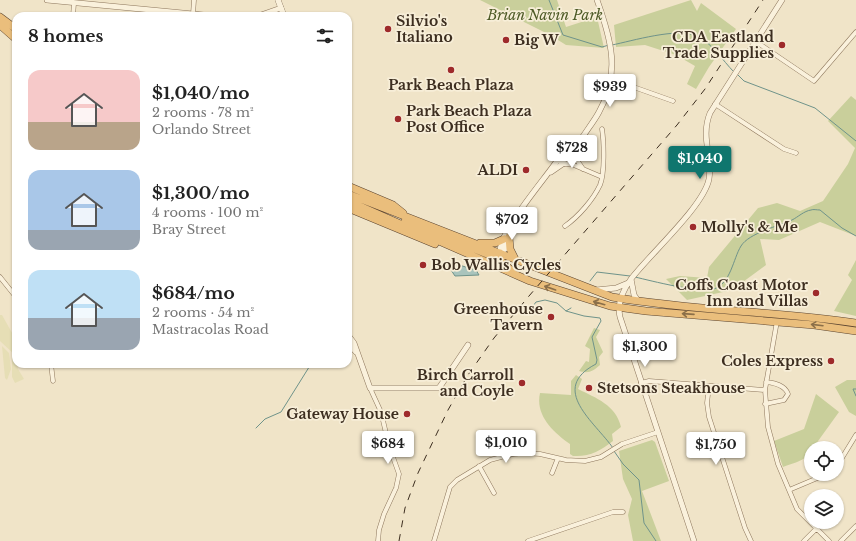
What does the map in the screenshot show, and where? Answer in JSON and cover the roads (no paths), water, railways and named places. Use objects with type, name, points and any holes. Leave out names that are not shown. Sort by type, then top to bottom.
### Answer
[{"type":"highway","points":[[0,18],[12,26]]},
{"type":"highway","points":[[0,26],[12,36]]},
{"type":"highway","points":[[352,188],[393,205],[407,216]]},
{"type":"highway","points":[[352,195],[476,243],[594,291],[638,301],[778,318],[856,330]]},
{"type":"highway","points":[[352,203],[520,277],[553,289],[618,308],[856,323]]},
{"type":"highway","points":[[352,210],[421,239],[476,258]]},
{"type":"highway","points":[[369,211],[390,215],[492,256],[500,253]]},
{"type":"highway","points":[[476,243],[495,243],[507,238],[515,259]]},
{"type":"highway","points":[[500,253],[500,258],[503,263],[520,277]]},
{"type":"main road","points":[[278,0],[282,12]]},
{"type":"street","points":[[47,0],[171,12]]},
{"type":"street","points":[[193,12],[194,0]]},
{"type":"street","points":[[547,176],[566,163],[574,155],[581,138],[600,112],[611,79],[613,66],[612,51],[597,0]]},
{"type":"street","points":[[694,541],[641,383],[618,308],[629,281],[635,273],[693,208],[705,192],[710,173],[705,127],[715,104],[782,0]]},
{"type":"street","points":[[73,12],[74,3]]},
{"type":"street","points":[[270,12],[281,8]]},
{"type":"street","points":[[755,41],[814,81],[856,32]]},
{"type":"street","points":[[611,79],[674,101]]},
{"type":"street","points":[[715,104],[784,149],[796,153]]},
{"type":"street","points":[[565,226],[592,198],[600,185],[602,177],[604,138],[602,129]]},
{"type":"street","points":[[500,253],[500,247],[507,238],[512,225],[523,206],[547,176],[559,158],[560,151],[581,138]]},
{"type":"street","points":[[567,148],[571,150],[585,170]]},
{"type":"street","points":[[559,158],[566,163],[602,177]]},
{"type":"street","points":[[0,277],[12,292]]},
{"type":"street","points":[[594,291],[616,288],[629,281]]},
{"type":"street","points":[[629,281],[638,301]]},
{"type":"street","points":[[778,318],[766,382],[765,404],[772,443],[797,509],[804,516]]},
{"type":"street","points":[[352,341],[381,412],[389,446],[399,474],[390,505],[384,514],[379,530],[378,541]]},
{"type":"street","points":[[370,388],[439,388],[468,345]]},
{"type":"street","points":[[352,347],[358,354]]},
{"type":"street","points":[[51,368],[53,381]]},
{"type":"street","points":[[641,383],[649,381],[765,390]]},
{"type":"street","points":[[765,404],[784,400],[788,394],[786,389],[782,386],[766,382]]},
{"type":"street","points":[[709,386],[707,404],[709,417],[745,528],[751,541]]},
{"type":"street","points":[[434,541],[450,487],[457,480],[490,460],[513,454],[540,454],[585,461],[658,432]]},
{"type":"street","points":[[844,457],[856,435]]},
{"type":"street","points":[[552,473],[558,458]]},
{"type":"street","points":[[479,466],[494,493]]},
{"type":"street","points":[[789,490],[810,481]]},
{"type":"street","points":[[528,541],[613,512],[623,512]]},
{"type":"street","points":[[841,541],[856,526]]},
{"type":"street","points":[[804,541],[816,529],[829,541]]},
{"type":"water","points":[[459,265],[476,270],[479,275],[455,276],[451,270],[453,266]]},
{"type":"waterway","points":[[549,0],[563,35],[602,47],[609,45]]},
{"type":"waterway","points":[[612,45],[667,34],[689,34],[697,36],[708,43],[734,72]]},
{"type":"waterway","points":[[737,74],[744,81],[815,108],[856,141]]},
{"type":"waterway","points":[[635,277],[686,288],[707,290],[714,289],[720,286],[728,276],[738,251],[745,241],[765,230],[792,220],[803,213],[812,210],[820,210],[842,228],[856,236]]},
{"type":"waterway","points":[[590,281],[597,272],[630,276]]},
{"type":"waterway","points":[[530,310],[536,302],[545,300],[557,303],[566,311],[571,308]]},
{"type":"waterway","points":[[566,311],[584,316],[600,318],[601,321],[592,337],[597,360],[596,364],[582,374],[576,384],[576,395],[580,406],[587,417],[613,448]]},
{"type":"waterway","points":[[256,428],[265,419],[281,412],[308,368]]},
{"type":"waterway","points":[[856,389],[853,389],[856,396]]},
{"type":"waterway","points":[[614,451],[623,464],[639,480],[644,523],[656,541]]},
{"type":"railway","points":[[399,541],[405,508],[418,473],[448,410],[468,375],[494,338],[529,296],[677,125],[705,89],[763,0]]},
{"type":"place","name":"Silvio's Italiano","points":[[388,29]]},
{"type":"place","name":"Big W","points":[[506,40]]},
{"type":"place","name":"CDA Eastland Trade Supplies","points":[[782,45]]},
{"type":"place","name":"Park Beach Plaza","points":[[451,70]]},
{"type":"place","name":"Park Beach Plaza Post Office","points":[[398,119]]},
{"type":"place","name":"ALDI","points":[[526,170]]},
{"type":"place","name":"Molly's & Me","points":[[693,227]]},
{"type":"place","name":"Bob Wallis Cycles","points":[[423,265]]},
{"type":"place","name":"Coffs Coast Motor Inn and Villas","points":[[816,293]]},
{"type":"place","name":"Greenhouse Tavern","points":[[551,317]]},
{"type":"place","name":"Coles Express","points":[[831,361]]},
{"type":"place","name":"Birch Carroll and Coyle","points":[[522,383]]},
{"type":"place","name":"Stetsons Steakhouse","points":[[589,388]]},
{"type":"place","name":"Gateway House","points":[[407,414]]},
{"type":"park label","name":"Brian Navin Park","points":[[545,15]]}]
